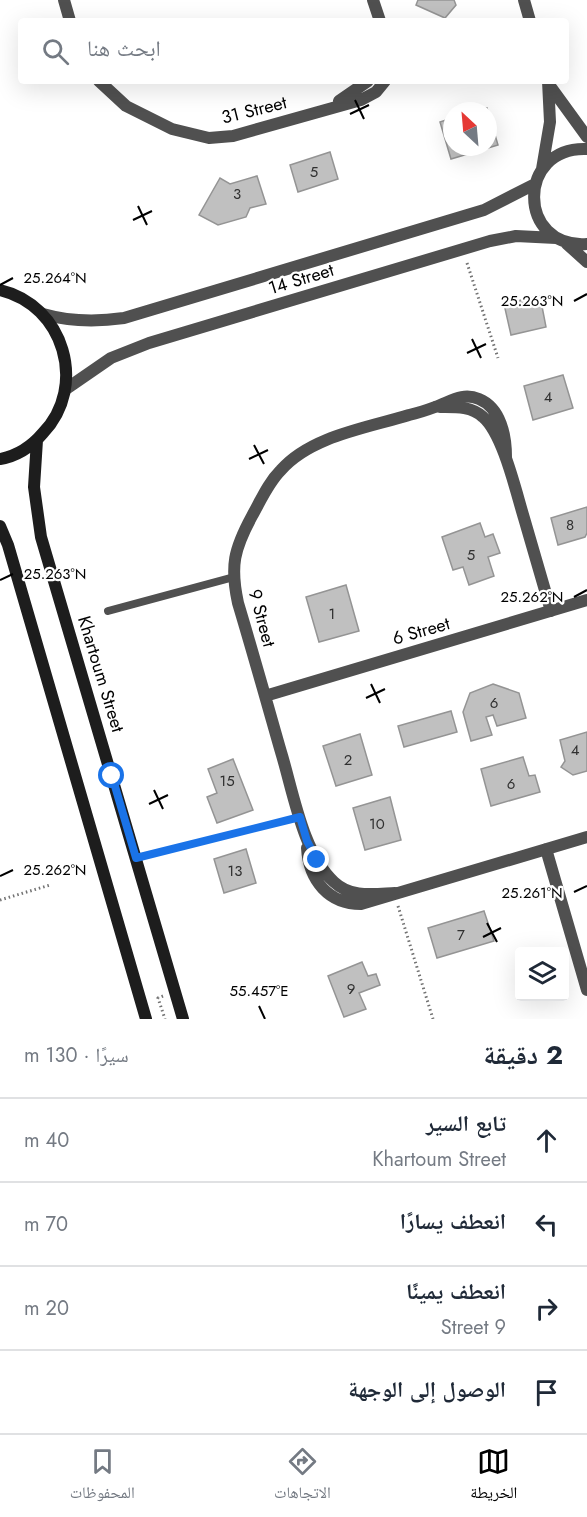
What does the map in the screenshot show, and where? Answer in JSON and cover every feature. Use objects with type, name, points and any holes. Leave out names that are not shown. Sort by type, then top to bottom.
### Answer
[{"type":"main road","points":[[0,459],[21,451],[37,440],[50,426],[66,389],[67,369],[56,330],[43,314],[28,302],[3,290]]},
{"type":"main road","name":"Khartoum Street","points":[[37,440],[34,487],[41,537],[183,1019]]},
{"type":"main road","points":[[0,526],[8,544],[146,1019]]},
{"type":"street","points":[[64,0],[69,18]]},
{"type":"street","points":[[373,0],[378,18]]},
{"type":"street","points":[[524,0],[529,18]]},
{"type":"street","name":"31 Street","points":[[102,84],[126,105],[172,129],[208,138],[233,136],[361,100],[376,92],[383,84]]},
{"type":"street","name":"31 Street","points":[[325,110],[364,84]]},
{"type":"street","points":[[549,84],[550,122],[541,170],[533,196],[537,214],[546,230],[574,248],[587,262]]},
{"type":"street","points":[[550,84],[587,137]]},
{"type":"street","points":[[541,170],[563,152],[587,149]]},
{"type":"street","name":"14 Street","points":[[43,314],[88,322],[124,318],[484,210],[535,184]]},
{"type":"street","name":"14 Street","points":[[66,389],[111,358],[149,343],[463,249],[516,236],[560,240],[577,245],[587,244]]},
{"type":"street","name":"9 Street","points":[[550,611],[506,457],[492,429],[483,417],[460,407],[435,407],[316,444],[291,459],[272,480],[239,541],[234,577],[237,603],[307,841],[328,876],[347,891],[365,895],[394,893],[587,837]]},
{"type":"street","name":"6 Street","points":[[265,696],[587,600]]},
{"type":"street","points":[[546,849],[587,990]]},
{"type":"lane","points":[[108,611],[234,577]]},
{"type":"path","points":[[463,249],[498,358]]},
{"type":"path","points":[[136,858],[300,817]]},
{"type":"path","points":[[0,900],[50,885]]},
{"type":"path","points":[[394,893],[433,1019]]},
{"type":"building","points":[[418,0],[454,0],[456,5],[445,18],[416,5]]},
{"type":"building","points":[[330,152],[338,179],[298,192],[290,165]]},
{"type":"building","points":[[257,176],[266,204],[250,208],[246,217],[218,225],[199,215],[220,178],[230,184]]},
{"type":"building","points":[[540,296],[546,327],[511,335],[504,304]]},
{"type":"building","points":[[563,375],[573,408],[533,420],[524,386]]},
{"type":"building","points":[[587,507],[585,537],[558,545],[551,518]]},
{"type":"building","points":[[480,523],[485,537],[493,534],[500,553],[488,557],[494,576],[469,585],[463,567],[453,570],[442,537]]},
{"type":"building","points":[[346,585],[359,631],[319,642],[306,597]]},
{"type":"building","points":[[493,684],[519,693],[526,718],[497,726],[493,715],[486,717],[492,735],[471,741],[463,712],[470,693]]},
{"type":"building","points":[[451,711],[457,732],[404,747],[398,726]]},
{"type":"building","points":[[587,732],[587,771],[573,775],[561,767],[565,761],[560,740]]},
{"type":"building","points":[[360,734],[372,775],[336,786],[323,746]]},
{"type":"building","points":[[523,757],[529,776],[535,775],[540,792],[491,806],[481,769]]},
{"type":"building","points":[[233,759],[253,810],[217,823],[207,797],[217,793],[208,769]]},
{"type":"building","points":[[390,797],[401,840],[365,850],[353,808]]},
{"type":"building","points":[[246,849],[256,883],[224,893],[214,859]]},
{"type":"building","points":[[484,911],[494,941],[437,958],[428,928]]},
{"type":"building","points":[[362,962],[368,976],[376,974],[380,985],[359,993],[366,1009],[344,1017],[328,976]]},
{"type":"route","points":[[112,776],[136,858],[300,817],[307,841],[317,860]]}]
